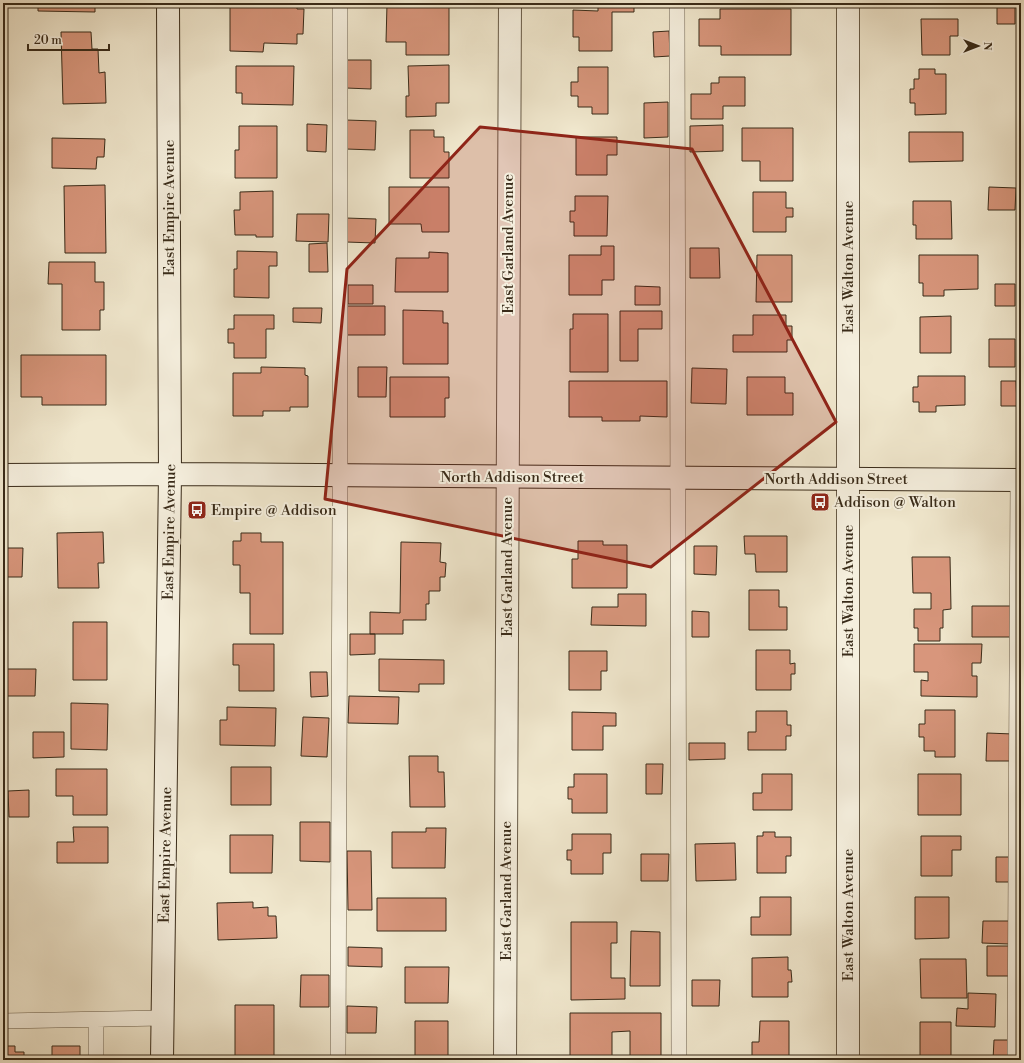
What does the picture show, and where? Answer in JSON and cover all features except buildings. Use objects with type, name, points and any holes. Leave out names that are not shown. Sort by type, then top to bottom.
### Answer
[{"type":"street","name":"East Empire Avenue","points":[[162,1060],[170,474],[168,3]]},
{"type":"street","name":"East Garland Avenue","points":[[505,1060],[510,3]]},
{"type":"street","name":"East Walton Avenue","points":[[848,3],[848,1060]]},
{"type":"street","name":"North Addison Street","points":[[3,475],[170,474],[1019,480]]},
{"type":"lane","points":[[338,1060],[340,3]]},
{"type":"lane","points":[[677,3],[679,1060]]},
{"type":"lane","points":[[1015,1060],[1019,480]]},
{"type":"lane","points":[[3,1021],[162,1018]]},
{"type":"lane","points":[[96,1020],[96,1060]]},
{"type":"highlighted area","points":[[480,127],[692,149],[836,422],[651,567],[325,499],[347,269]]},
{"type":"place","name":"Addison @ Walton","points":[[820,502]]},
{"type":"place","name":"Empire @ Addison","points":[[197,510]]}]
